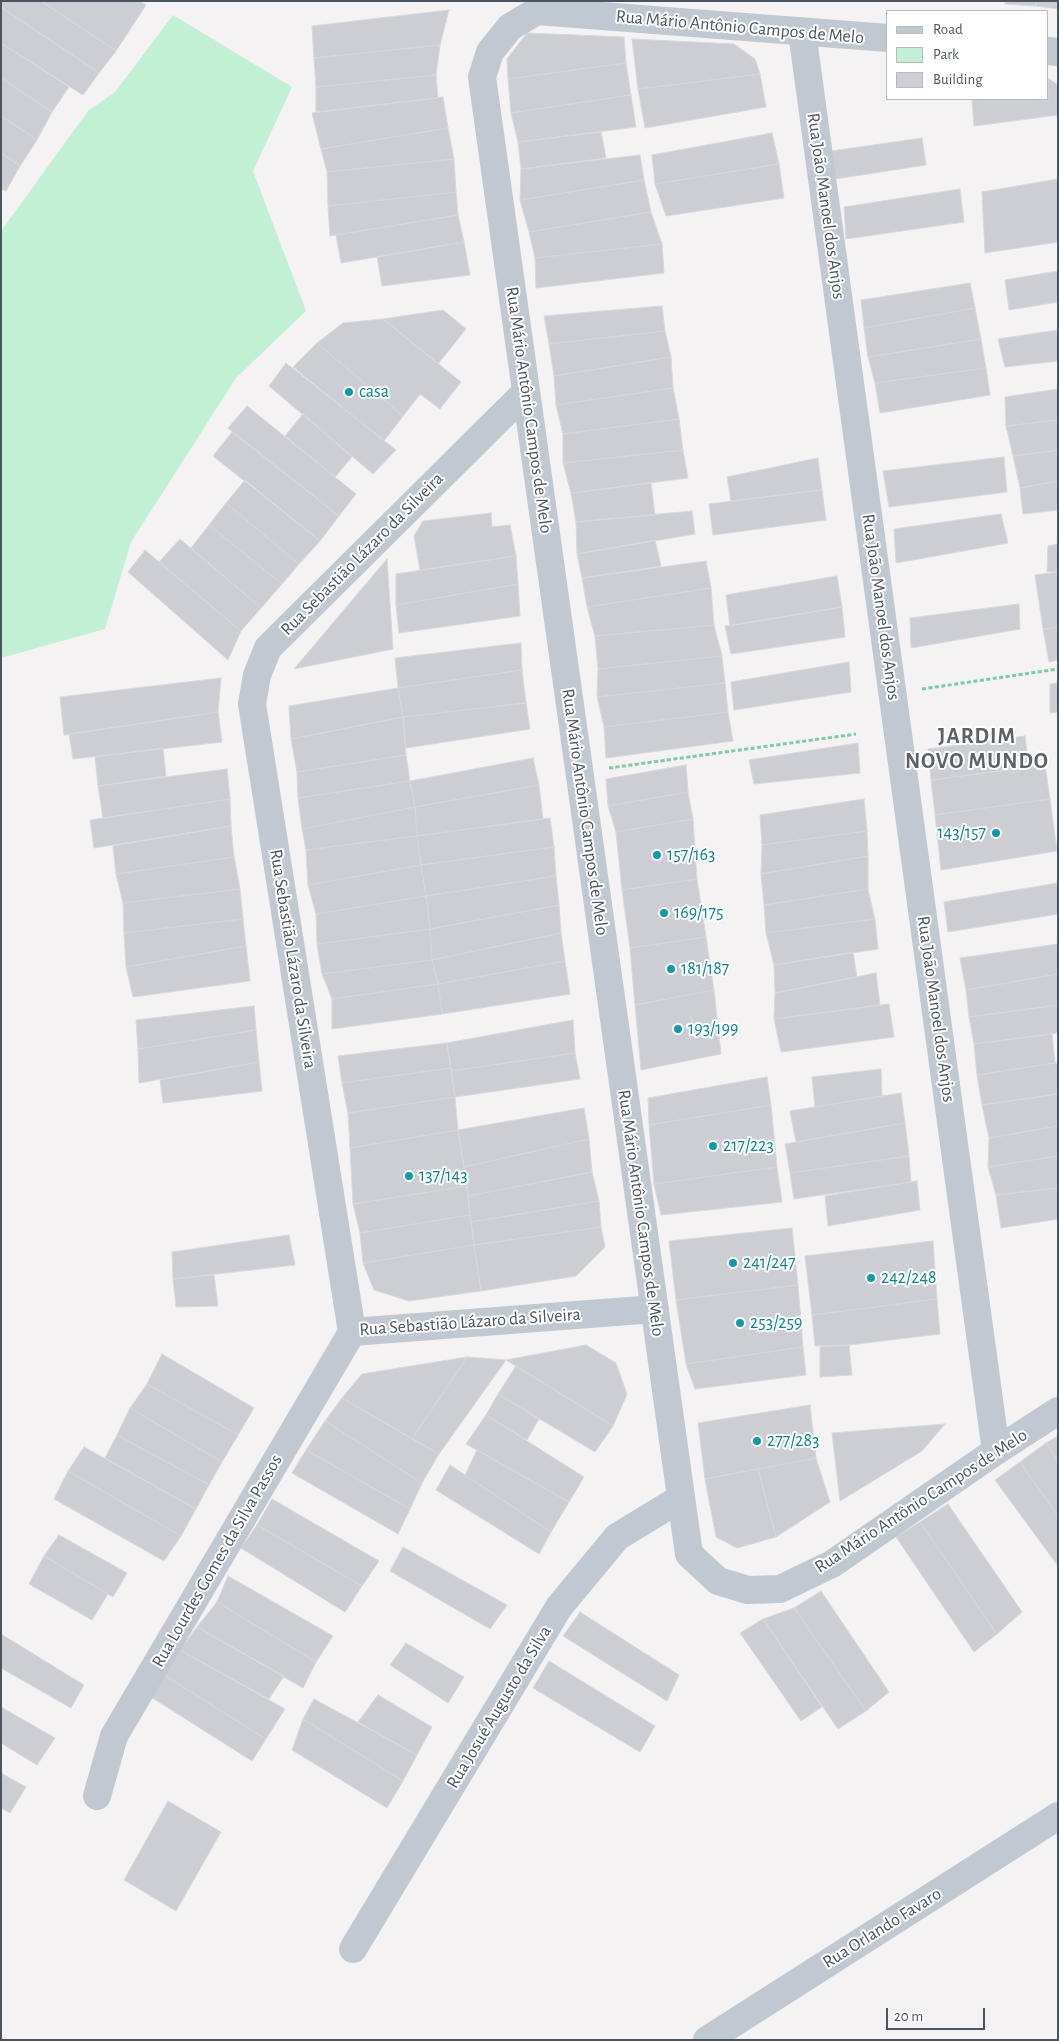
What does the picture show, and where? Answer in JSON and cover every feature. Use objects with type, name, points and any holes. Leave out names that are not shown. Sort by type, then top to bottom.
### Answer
[{"type":"street","name":"Rua Mário Antônio Campos de Melo","points":[[886,38],[537,11],[510,27],[490,52],[482,77],[689,1554],[718,1582],[748,1590],[780,1589],[832,1564],[996,1451],[1058,1412]]},
{"type":"street","name":"Rua João Manoel dos Anjos","points":[[802,32],[996,1451]]},
{"type":"street","name":"Rua Sebastião Lázaro da Silveira","points":[[526,392],[268,648],[257,675],[252,704],[352,1332],[655,1309]]},
{"type":"street","name":"Rua Lourdes Gomes da Silva Passos","points":[[97,1796],[114,1736],[352,1332]]},
{"type":"street","name":"Rua Josué Augusto da Silva","points":[[353,1949],[558,1607],[617,1536],[681,1498]]},
{"type":"street","name":"Rua Orlando Favaro","points":[[707,2040],[1058,1816]]},
{"type":"path","points":[[915,690],[1058,669]]},
{"type":"path","points":[[603,768],[856,734]]},
{"type":"green space","points":[[173,15],[292,87],[253,171],[306,311],[236,378],[131,542],[105,629],[1,658],[1,231],[88,111],[115,92]]},
{"type":"building","points":[[1,1],[41,1],[116,51],[99,73],[1,7]]},
{"type":"building","points":[[41,1],[139,1],[146,5],[116,51]]},
{"type":"building","points":[[1005,1],[1036,1],[1036,6],[1005,4]]},
{"type":"building","points":[[1036,1],[1058,1],[1058,9],[1036,6]]},
{"type":"building","points":[[1,7],[99,73],[83,95],[1,43]]},
{"type":"building","points":[[449,10],[440,45],[314,58],[312,26]]},
{"type":"building","points":[[527,33],[624,37],[626,63],[508,79],[507,59]]},
{"type":"building","points":[[632,39],[734,44],[755,59],[760,74],[638,89]]},
{"type":"building","points":[[1,43],[69,87],[52,112],[1,78]]},
{"type":"building","points":[[440,45],[436,75],[316,87],[314,58]]},
{"type":"building","points":[[626,63],[631,95],[511,113],[508,79]]},
{"type":"building","points":[[760,74],[766,107],[645,128],[638,89]]},
{"type":"building","points":[[436,75],[438,98],[316,112],[316,87]]},
{"type":"building","points":[[1,78],[52,112],[37,140],[1,116]]},
{"type":"building","points":[[1049,79],[1058,85],[1058,115],[974,126],[972,100],[1049,100]]},
{"type":"building","points":[[631,95],[636,127],[518,142],[511,113]]},
{"type":"building","points":[[443,97],[448,128],[321,149],[312,113]]},
{"type":"building","points":[[1,116],[37,140],[20,166],[1,153]]},
{"type":"building","points":[[448,128],[454,159],[327,172],[321,149]]},
{"type":"building","points":[[601,132],[606,158],[521,169],[518,142]]},
{"type":"building","points":[[772,133],[779,164],[655,184],[652,155]]},
{"type":"building","points":[[922,138],[926,165],[835,179],[832,151]]},
{"type":"building","points":[[1,153],[20,166],[6,191],[1,189]]},
{"type":"building","points":[[640,155],[644,180],[520,200],[521,169]]},
{"type":"building","points":[[454,159],[456,192],[328,206],[327,172]]},
{"type":"building","points":[[779,164],[784,198],[666,216],[655,184]]},
{"type":"building","points":[[1058,179],[1058,242],[985,253],[982,192]]},
{"type":"building","points":[[644,180],[651,212],[529,232],[520,200]]},
{"type":"building","points":[[960,189],[964,222],[846,239],[844,207]]},
{"type":"building","points":[[456,192],[458,215],[330,236],[328,206]]},
{"type":"building","points":[[651,212],[662,244],[535,258],[529,232]]},
{"type":"building","points":[[458,215],[464,242],[341,263],[336,235]]},
{"type":"building","points":[[464,242],[470,275],[382,286],[377,257]]},
{"type":"building","points":[[662,244],[664,273],[536,288],[535,258]]},
{"type":"building","points":[[1058,271],[1058,302],[1009,310],[1005,280]]},
{"type":"building","points":[[970,283],[975,308],[864,328],[861,300]]},
{"type":"building","points":[[662,306],[665,331],[549,344],[544,316]]},
{"type":"building","points":[[975,308],[981,339],[868,357],[864,328]]},
{"type":"building","points":[[443,310],[466,329],[438,364],[383,319]]},
{"type":"building","points":[[383,319],[461,382],[440,409],[420,394],[403,416],[317,343],[343,323]]},
{"type":"building","points":[[1058,330],[1058,361],[1005,367],[998,339]]},
{"type":"building","points":[[665,331],[671,357],[554,376],[549,344]]},
{"type":"building","points":[[981,339],[986,368],[875,383],[868,357]]},
{"type":"building","name":"casa","points":[[317,343],[403,416],[384,441],[293,367]]},
{"type":"building","points":[[671,357],[673,388],[556,405],[554,376]]},
{"type":"building","points":[[286,363],[396,450],[373,474],[269,386]]},
{"type":"building","points":[[986,368],[990,395],[880,413],[875,383]]},
{"type":"building","points":[[673,388],[679,419],[563,434],[556,405]]},
{"type":"building","points":[[1058,389],[1058,420],[1006,426],[1005,397]]},
{"type":"building","points":[[247,406],[356,494],[339,516],[228,428]]},
{"type":"building","points":[[303,414],[352,457],[335,477],[285,436]]},
{"type":"building","points":[[679,419],[683,450],[563,463],[563,434]]},
{"type":"building","points":[[1058,420],[1058,450],[1013,456],[1006,426]]},
{"type":"building","points":[[232,432],[339,516],[320,541],[213,456]]},
{"type":"building","points":[[683,450],[688,478],[571,493],[563,463]]},
{"type":"building","points":[[1058,450],[1058,481],[1020,488],[1013,456]]},
{"type":"building","points":[[1004,457],[1007,492],[889,507],[883,471]]},
{"type":"building","points":[[818,458],[822,490],[731,501],[727,477]]},
{"type":"building","points":[[245,480],[320,541],[299,564],[226,503]]},
{"type":"building","points":[[1058,481],[1058,510],[1023,514],[1020,488]]},
{"type":"building","points":[[651,483],[655,515],[576,522],[571,493]]},
{"type":"building","points":[[822,490],[826,520],[713,535],[709,504]]},
{"type":"building","points":[[226,503],[299,564],[282,584],[209,525]]},
{"type":"building","points":[[692,511],[695,534],[577,554],[576,522]]},
{"type":"building","points":[[491,513],[492,527],[510,525],[516,556],[420,570],[414,536],[423,521]]},
{"type":"building","points":[[1001,514],[1008,543],[896,563],[894,529]]},
{"type":"building","points":[[209,525],[282,584],[261,608],[191,548]]},
{"type":"building","points":[[180,539],[261,608],[241,631],[159,562]]},
{"type":"building","points":[[655,540],[661,566],[582,578],[577,554]]},
{"type":"building","points":[[1058,544],[1058,571],[1047,572],[1048,546]]},
{"type":"building","points":[[145,550],[241,631],[228,660],[128,572]]},
{"type":"building","points":[[516,556],[518,584],[396,605],[396,574]]},
{"type":"building","points":[[387,559],[393,649],[294,669]]},
{"type":"building","points":[[706,561],[711,588],[587,607],[582,578]]},
{"type":"building","points":[[1058,572],[1058,627],[1043,629],[1035,575]]},
{"type":"building","points":[[837,576],[842,607],[730,626],[726,595]]},
{"type":"building","points":[[518,584],[520,616],[399,633],[396,605]]},
{"type":"building","points":[[711,588],[714,625],[595,636],[587,607]]},
{"type":"building","points":[[1019,604],[1020,629],[911,648],[910,618]]},
{"type":"building","points":[[842,607],[845,637],[731,654],[725,626]]},
{"type":"building","points":[[714,625],[722,656],[598,669],[595,636]]},
{"type":"building","points":[[1058,627],[1058,660],[1049,662],[1043,629]]},
{"type":"building","points":[[521,643],[522,670],[398,688],[395,658]]},
{"type":"building","points":[[722,656],[725,683],[597,697],[598,669]]},
{"type":"building","points":[[849,662],[851,692],[734,710],[731,682]]},
{"type":"building","points":[[522,670],[526,703],[403,717],[398,688]]},
{"type":"building","points":[[221,678],[218,712],[64,735],[60,697]]},
{"type":"building","points":[[725,683],[728,712],[604,727],[597,697]]},
{"type":"building","points":[[1058,683],[1058,712],[1050,713],[1050,684]]},
{"type":"building","points":[[398,688],[403,717],[291,739],[289,706]]},
{"type":"building","points":[[526,703],[530,729],[406,748],[403,717]]},
{"type":"building","points":[[218,712],[222,742],[73,759],[69,734]]},
{"type":"building","points":[[728,712],[733,741],[606,758],[604,727]]},
{"type":"building","points":[[403,717],[406,755],[297,772],[291,739]]},
{"type":"building","points":[[1025,736],[1029,767],[931,780],[928,749]]},
{"type":"building","points":[[858,743],[860,773],[754,784],[749,760]]},
{"type":"building","points":[[163,748],[166,776],[98,786],[95,757]]},
{"type":"building","points":[[406,755],[410,781],[298,798],[297,772]]},
{"type":"building","points":[[533,758],[539,785],[415,807],[410,781]]},
{"type":"building","points":[[686,765],[688,792],[608,806],[606,779]]},
{"type":"building","points":[[1045,765],[1050,799],[935,815],[931,780]]},
{"type":"building","points":[[227,769],[230,799],[103,818],[98,786]]},
{"type":"building","points":[[410,781],[415,807],[302,829],[298,798]]},
{"type":"building","points":[[539,785],[543,819],[417,836],[415,807]]},
{"type":"building","points":[[688,792],[693,819],[616,832],[608,806]]},
{"type":"building","points":[[230,799],[231,826],[94,848],[90,820]]},
{"type":"building","points":[[864,799],[867,831],[762,845],[760,815]]},
{"type":"building","name":"143/157","points":[[1050,799],[1057,851],[941,870],[935,815]]},
{"type":"building","points":[[415,807],[417,836],[306,850],[302,829]]},
{"type":"building","points":[[550,818],[554,847],[421,865],[417,836]]},
{"type":"building","name":"157/163","points":[[693,819],[697,879],[622,890],[616,832]]},
{"type":"building","points":[[231,826],[234,857],[116,874],[113,846]]},
{"type":"building","points":[[867,831],[868,856],[761,874],[762,845]]},
{"type":"building","points":[[417,836],[421,865],[308,885],[306,850]]},
{"type":"building","points":[[554,847],[556,876],[426,896],[421,865]]},
{"type":"building","points":[[868,856],[868,889],[764,905],[761,874]]},
{"type":"building","points":[[234,857],[240,889],[123,903],[116,874]]},
{"type":"building","points":[[421,865],[426,896],[316,914],[308,885]]},
{"type":"building","points":[[556,876],[559,905],[430,929],[426,896]]},
{"type":"building","name":"169/175","points":[[697,879],[706,937],[630,948],[622,890]]},
{"type":"building","points":[[1058,883],[1058,914],[948,932],[944,902]]},
{"type":"building","points":[[240,889],[243,919],[124,933],[123,903]]},
{"type":"building","points":[[868,889],[875,919],[766,933],[764,905]]},
{"type":"building","points":[[426,896],[430,929],[317,944],[316,914]]},
{"type":"building","points":[[559,905],[561,933],[432,960],[430,929]]},
{"type":"building","points":[[243,919],[246,946],[126,967],[124,933]]},
{"type":"building","points":[[875,919],[878,949],[774,965],[766,933]]},
{"type":"building","points":[[430,929],[432,960],[322,974],[317,944]]},
{"type":"building","points":[[561,933],[565,961],[438,984],[432,960]]},
{"type":"building","name":"181/187","points":[[706,937],[714,990],[635,1005],[630,948]]},
{"type":"building","points":[[1058,944],[1058,974],[966,990],[960,958]]},
{"type":"building","points":[[246,946],[250,981],[133,997],[126,967]]},
{"type":"building","points":[[853,952],[857,977],[775,993],[774,965]]},
{"type":"building","points":[[432,960],[438,984],[332,999],[322,974]]},
{"type":"building","points":[[565,961],[570,994],[442,1014],[438,984]]},
{"type":"building","points":[[876,973],[880,1005],[774,1019],[775,993]]},
{"type":"building","points":[[1058,974],[1058,1005],[969,1017],[966,990]]},
{"type":"building","points":[[438,984],[442,1014],[332,1029],[332,999]]},
{"type":"building","name":"193/199","points":[[714,990],[721,1054],[641,1070],[635,1005]]},
{"type":"building","points":[[889,1004],[894,1037],[781,1052],[774,1019]]},
{"type":"building","points":[[1058,1005],[1058,1033],[974,1044],[969,1017]]},
{"type":"building","points":[[254,1006],[256,1030],[138,1049],[136,1020]]},
{"type":"building","points":[[573,1020],[575,1053],[451,1071],[447,1043]]},
{"type":"building","points":[[256,1030],[259,1062],[139,1083],[138,1049]]},
{"type":"building","points":[[1052,1034],[1055,1063],[977,1075],[974,1044]]},
{"type":"building","points":[[447,1043],[451,1068],[342,1083],[338,1056]]},
{"type":"building","points":[[575,1053],[580,1079],[455,1097],[451,1071]]},
{"type":"building","points":[[259,1062],[262,1091],[163,1103],[160,1080]]},
{"type":"building","points":[[1058,1063],[1058,1094],[982,1105],[977,1075]]},
{"type":"building","points":[[451,1068],[455,1097],[348,1113],[342,1083]]},
{"type":"building","points":[[881,1069],[882,1096],[815,1107],[812,1077]]},
{"type":"building","points":[[767,1077],[771,1105],[649,1125],[648,1098]]},
{"type":"building","points":[[901,1093],[905,1123],[796,1142],[790,1111]]},
{"type":"building","points":[[1058,1094],[1058,1126],[989,1138],[982,1105]]},
{"type":"building","points":[[455,1097],[458,1130],[350,1148],[348,1113]]},
{"type":"building","name":"217/223","points":[[771,1105],[777,1167],[654,1184],[649,1125]]},
{"type":"building","points":[[584,1108],[589,1139],[464,1167],[458,1130]]},
{"type":"building","points":[[905,1123],[909,1156],[790,1173],[785,1144]]},
{"type":"building","points":[[1058,1126],[1058,1156],[988,1167],[989,1138]]},
{"type":"building","name":"137/143","points":[[458,1130],[467,1186],[353,1204],[350,1148]]},
{"type":"building","points":[[589,1139],[592,1172],[468,1196],[464,1167]]},
{"type":"building","points":[[909,1156],[911,1182],[794,1199],[790,1173]]},
{"type":"building","points":[[1058,1156],[1058,1188],[996,1195],[988,1167]]},
{"type":"building","points":[[777,1167],[782,1202],[661,1215],[654,1184]]},
{"type":"building","points":[[592,1172],[599,1201],[471,1222],[468,1196]]},
{"type":"building","points":[[917,1181],[920,1210],[828,1226],[825,1196]]},
{"type":"building","points":[[467,1186],[470,1215],[360,1233],[353,1204]]},
{"type":"building","points":[[1058,1188],[1058,1219],[1001,1228],[996,1195]]},
{"type":"building","points":[[599,1201],[601,1227],[474,1245],[471,1222]]},
{"type":"building","points":[[470,1215],[474,1245],[363,1263],[360,1233]]},
{"type":"building","points":[[601,1227],[605,1247],[576,1276],[481,1291],[474,1245]]},
{"type":"building","name":"241/247","points":[[792,1228],[798,1285],[676,1300],[669,1241]]},
{"type":"building","points":[[289,1235],[295,1265],[173,1279],[172,1252]]},
{"type":"building","name":"242/248","points":[[933,1241],[937,1299],[812,1315],[805,1256]]},
{"type":"building","points":[[474,1245],[481,1291],[409,1301],[374,1290],[363,1263]]},
{"type":"building","points":[[214,1275],[218,1306],[176,1307],[173,1279]]},
{"type":"building","name":"253/259","points":[[798,1285],[803,1347],[686,1364],[676,1300]]},
{"type":"building","points":[[937,1299],[940,1334],[849,1345],[815,1346],[812,1315]]},
{"type":"building","points":[[586,1345],[616,1363],[627,1394],[613,1426],[506,1360]]},
{"type":"building","points":[[849,1345],[852,1375],[820,1377],[820,1347]]},
{"type":"building","points":[[803,1347],[806,1375],[695,1389],[686,1364]]},
{"type":"building","points":[[162,1354],[254,1408],[238,1435],[147,1384]]},
{"type":"building","points":[[467,1357],[412,1439],[342,1398],[362,1374]]},
{"type":"building","points":[[467,1357],[506,1360],[439,1454],[412,1439]]},
{"type":"building","points":[[516,1366],[613,1426],[595,1452],[498,1394]]},
{"type":"building","points":[[147,1384],[238,1435],[222,1462],[130,1408]]},
{"type":"building","points":[[498,1394],[539,1419],[527,1440],[486,1415]]},
{"type":"building","points":[[342,1398],[439,1454],[422,1483],[325,1421]]},
{"type":"building","name":"277/283","points":[[810,1405],[816,1458],[705,1479],[698,1423]]},
{"type":"building","points":[[130,1408],[222,1462],[209,1485],[117,1435]]},
{"type":"building","points":[[486,1415],[584,1477],[569,1502],[466,1444]]},
{"type":"building","points":[[325,1421],[422,1483],[410,1509],[306,1450]]},
{"type":"building","points":[[945,1424],[922,1451],[840,1501],[832,1433]]},
{"type":"building","points":[[117,1435],[209,1485],[196,1509],[105,1458]]},
{"type":"building","points":[[1058,1436],[1058,1461],[1046,1443]]},
{"type":"building","points":[[1046,1443],[1058,1461],[1058,1516],[1020,1462]]},
{"type":"building","points":[[84,1447],[196,1509],[181,1536],[68,1471]]},
{"type":"building","points":[[306,1450],[410,1509],[398,1534],[292,1473]]},
{"type":"building","points":[[477,1450],[569,1502],[551,1532],[465,1475]]},
{"type":"building","points":[[816,1458],[830,1502],[776,1537],[758,1469]]},
{"type":"building","points":[[1020,1462],[1058,1516],[1058,1566],[995,1480]]},
{"type":"building","points":[[450,1465],[551,1532],[539,1554],[436,1490]]},
{"type":"building","points":[[758,1469],[776,1537],[737,1548],[716,1537],[705,1479]]},
{"type":"building","points":[[68,1471],[181,1536],[164,1561],[54,1499]]},
{"type":"building","points":[[272,1499],[379,1561],[362,1586],[257,1525]]},
{"type":"building","points":[[948,1504],[1022,1612],[997,1634],[920,1522]]},
{"type":"building","points":[[920,1522],[997,1634],[974,1652],[896,1537]]},
{"type":"building","points":[[257,1525],[362,1586],[345,1612],[241,1548]]},
{"type":"building","points":[[59,1535],[127,1573],[113,1597],[44,1556]]},
{"type":"building","points":[[403,1547],[507,1605],[490,1629],[390,1571]]},
{"type":"building","points":[[44,1556],[108,1594],[92,1620],[29,1584]]},
{"type":"building","points":[[228,1576],[333,1636],[316,1662],[217,1602]]},
{"type":"building","points":[[821,1591],[889,1692],[866,1711],[794,1608]]},
{"type":"building","points":[[217,1602],[316,1662],[303,1688],[197,1627]]},
{"type":"building","points":[[794,1608],[866,1711],[838,1729],[763,1619]]},
{"type":"building","points":[[580,1612],[679,1675],[667,1701],[563,1636]]},
{"type":"building","points":[[763,1619],[822,1707],[801,1721],[740,1633]]},
{"type":"building","points":[[197,1627],[284,1676],[269,1699],[180,1650]]},
{"type":"building","points":[[1,1634],[84,1685],[71,1708],[1,1668]]},
{"type":"building","points":[[406,1643],[464,1677],[448,1703],[390,1665]]},
{"type":"building","points":[[180,1650],[285,1709],[266,1739],[164,1675]]},
{"type":"building","points":[[549,1661],[655,1726],[640,1752],[533,1688]]},
{"type":"building","points":[[164,1675],[266,1739],[252,1761],[151,1697]]},
{"type":"building","points":[[378,1695],[432,1727],[417,1755],[358,1722]]},
{"type":"building","points":[[314,1699],[417,1755],[403,1781],[303,1719]]},
{"type":"building","points":[[1,1707],[55,1738],[37,1765],[1,1743]]},
{"type":"building","points":[[303,1719],[403,1781],[387,1808],[292,1750]]},
{"type":"building","points":[[1,1773],[26,1787],[10,1813],[1,1808]]},
{"type":"building","points":[[168,1801],[221,1832],[176,1911],[124,1880]]},
{"type":"place","name":"casa","points":[[349,392]]},
{"type":"place","name":"143/157","points":[[996,833]]},
{"type":"place","name":"157/163","points":[[657,855]]},
{"type":"place","name":"169/175","points":[[664,913]]},
{"type":"place","name":"181/187","points":[[671,969]]},
{"type":"place","name":"193/199","points":[[678,1029]]},
{"type":"place","name":"217/223","points":[[713,1146]]},
{"type":"place","name":"137/143","points":[[409,1176]]},
{"type":"place","name":"241/247","points":[[733,1263]]},
{"type":"place","name":"242/248","points":[[871,1278]]},
{"type":"place","name":"253/259","points":[[740,1323]]},
{"type":"place","name":"277/283","points":[[757,1441]]},
{"type":"district","name":"JARDIM NOVO MUNDO","points":[[977,748]]}]
